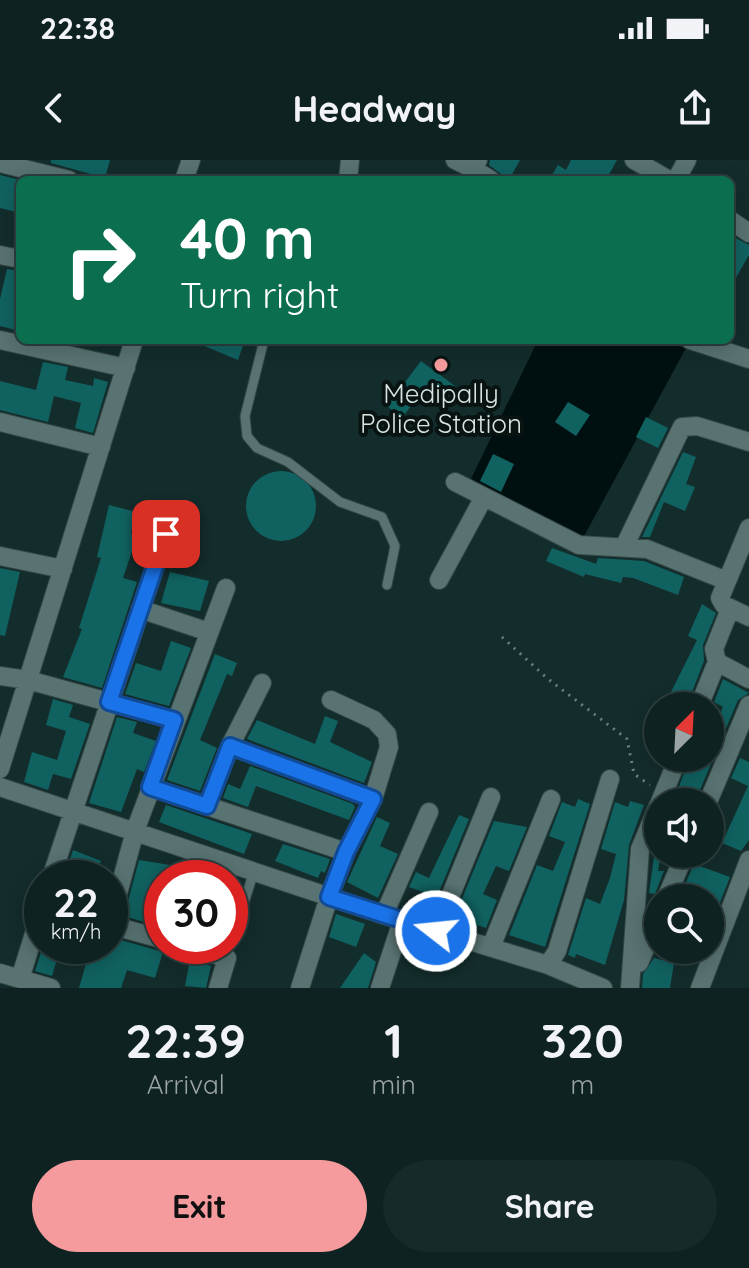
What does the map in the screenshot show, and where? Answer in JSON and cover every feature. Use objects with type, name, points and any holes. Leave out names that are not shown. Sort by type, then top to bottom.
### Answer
[{"type":"street","points":[[455,160],[475,164]]},
{"type":"street","points":[[634,160],[662,176]]},
{"type":"street","points":[[0,163],[53,176]]},
{"type":"street","points":[[18,344],[126,368]]},
{"type":"street","points":[[0,769],[133,344]]},
{"type":"street","points":[[702,344],[749,359]]},
{"type":"street","points":[[0,422],[101,447]]},
{"type":"street","points":[[625,545],[655,478],[667,464],[682,427],[697,426],[749,442]]},
{"type":"street","points":[[455,482],[579,545],[625,545],[666,555],[727,581]]},
{"type":"street","points":[[439,580],[484,497]]},
{"type":"street","points":[[57,860],[166,534]]},
{"type":"street","points":[[748,538],[720,598],[730,609],[749,617]]},
{"type":"street","points":[[0,556],[63,569]]},
{"type":"street","points":[[127,860],[174,720],[226,588]]},
{"type":"street","points":[[140,609],[209,632]]},
{"type":"street","points":[[705,692],[717,662],[714,649],[730,609]]},
{"type":"street","points":[[717,662],[749,679]]},
{"type":"street","points":[[0,676],[28,680],[174,720]]},
{"type":"street","points":[[207,806],[230,746],[262,683]]},
{"type":"street","points":[[300,988],[346,852],[373,799],[387,761],[387,734],[374,720],[331,700]]},
{"type":"street","points":[[714,788],[749,705]]},
{"type":"street","points":[[230,746],[373,799]]},
{"type":"street","points":[[548,965],[557,951],[610,779]]},
{"type":"street","points":[[0,787],[393,918],[548,965],[603,988]]},
{"type":"street","points":[[150,787],[346,852]]},
{"type":"street","points":[[436,931],[491,797]]},
{"type":"street","points":[[491,947],[551,799]]},
{"type":"street","points":[[380,988],[393,918],[429,812]]},
{"type":"street","points":[[632,982],[640,849],[644,839]]},
{"type":"street","points":[[700,988],[749,860]]},
{"type":"street","points":[[632,982],[644,952]]},
{"type":"street","points":[[20,979],[25,964]]},
{"type":"street","points":[[218,988],[225,964]]},
{"type":"street","points":[[0,973],[51,988]]},
{"type":"lane","points":[[263,344],[245,416],[247,436],[257,448],[288,462],[340,502],[382,517],[395,546],[387,585]]},
{"type":"lane","points":[[248,890],[254,871]]},
{"type":"path","points":[[502,637],[548,679],[627,739],[634,774],[647,788]]},
{"type":"shaded area","points":[[536,344],[671,344],[686,348],[583,538],[470,481]]},
{"type":"building","points":[[51,160],[110,160],[106,176],[51,163]]},
{"type":"building","points":[[490,160],[520,160],[511,176],[502,176],[489,165]]},
{"type":"building","points":[[571,160],[617,160],[608,176],[551,176],[558,165],[566,170]]},
{"type":"building","points":[[0,175],[16,179],[16,212],[0,208]]},
{"type":"building","points":[[734,237],[749,245],[749,255],[734,281]]},
{"type":"building","points":[[7,269],[16,270],[16,330],[0,326],[0,299]]},
{"type":"building","points":[[200,344],[244,344],[238,360]]},
{"type":"building","points":[[421,361],[455,386],[442,404],[423,390],[402,418],[387,406]]},
{"type":"building","points":[[43,362],[68,367],[65,380],[93,386],[94,378],[108,382],[93,433],[75,428],[81,403],[54,396],[48,422],[0,410],[0,381],[36,390]]},
{"type":"building","points":[[568,402],[590,415],[576,436],[555,422]]},
{"type":"building","points":[[646,417],[668,428],[658,448],[636,437]]},
{"type":"building","points":[[683,452],[696,457],[686,484],[695,487],[685,511],[664,502],[650,537],[642,537]]},
{"type":"building","points":[[493,454],[514,464],[501,492],[480,481]]},
{"type":"building","points":[[281,471],[300,477],[310,487],[316,506],[310,525],[300,535],[281,541],[262,535],[252,525],[246,506],[252,487],[262,477]]},
{"type":"building","points":[[109,505],[136,512],[131,533],[147,537],[143,554],[132,551],[123,578],[137,582],[102,688],[63,677],[82,629],[79,628],[101,558],[97,557]]},
{"type":"building","points":[[552,548],[596,564],[598,558],[644,561],[684,577],[678,595],[633,578],[623,577],[621,583],[585,574],[584,577],[546,561]]},
{"type":"building","points":[[0,568],[20,572],[5,636],[0,635]]},
{"type":"building","points":[[170,572],[209,581],[200,611],[161,603]]},
{"type":"building","points":[[702,604],[716,613],[703,645],[704,661],[692,692],[671,692],[697,640],[688,636]]},
{"type":"building","points":[[171,641],[191,648],[169,706],[125,694],[136,663],[161,671]]},
{"type":"building","points":[[215,654],[237,663],[232,676],[227,674],[200,740],[217,748],[200,791],[167,780]]},
{"type":"building","points":[[723,679],[749,693],[738,700],[724,733],[724,692],[718,692]]},
{"type":"building","points":[[53,699],[73,705],[69,717],[90,724],[71,779],[53,774],[48,790],[24,782],[32,752],[57,760],[66,731],[46,725]]},
{"type":"building","points":[[325,716],[338,721],[330,742],[372,762],[364,783],[247,739],[257,720],[315,744]]},
{"type":"building","points":[[117,717],[137,722],[133,733],[156,741],[144,772],[137,769],[121,812],[89,803]]},
{"type":"building","points":[[740,758],[749,762],[749,840],[741,851],[724,844],[748,786],[731,778]]},
{"type":"building","points":[[250,766],[353,804],[355,807],[349,820],[256,786],[248,807],[223,798],[228,784],[240,789]]},
{"type":"building","points":[[685,772],[708,772],[701,788],[678,788]]},
{"type":"building","points":[[578,799],[590,804],[545,947],[509,935],[537,865],[553,871],[565,842],[549,836],[562,802],[575,807]]},
{"type":"building","points":[[630,801],[644,805],[629,845],[624,900],[605,965],[576,954],[575,958],[568,955],[586,898],[600,904],[610,878],[616,854],[601,849],[615,802],[628,807]]},
{"type":"building","points":[[166,805],[252,834],[244,854],[159,822]]},
{"type":"building","points":[[459,815],[469,819],[437,897],[409,887],[416,872],[429,878]]},
{"type":"building","points":[[377,817],[390,823],[380,846],[398,854],[378,898],[347,882]]},
{"type":"building","points":[[494,821],[527,827],[509,871],[496,866],[483,894],[497,900],[486,928],[454,918]]},
{"type":"building","points":[[283,844],[330,859],[325,873],[321,871],[318,878],[275,861]]},
{"type":"building","points":[[73,850],[98,860],[70,860]]},
{"type":"building","points":[[139,860],[144,861],[144,922],[128,917],[128,901]]},
{"type":"building","points":[[652,868],[664,871],[659,884],[650,884]]},
{"type":"building","points":[[692,868],[705,868],[730,877],[724,892],[724,884],[685,884]]},
{"type":"building","points":[[336,914],[365,924],[356,947],[329,937]]},
{"type":"building","points":[[128,942],[144,947],[144,964],[159,964],[155,978],[127,970],[121,988],[79,988],[86,964],[128,964]]},
{"type":"building","points":[[364,953],[376,962],[368,988],[340,988]]},
{"type":"building","points":[[37,964],[56,964],[52,976],[35,971]]},
{"type":"building","points":[[189,964],[211,966],[206,988],[185,986]]},
{"type":"building","points":[[650,964],[674,964],[670,988],[642,988],[643,974]]},
{"type":"place","name":"Medipally Police Station","points":[[441,365]]},
{"type":"route","points":[[166,534],[109,702],[174,720],[150,787],[207,806],[230,746],[373,799],[346,852],[329,897],[436,931]]}]
